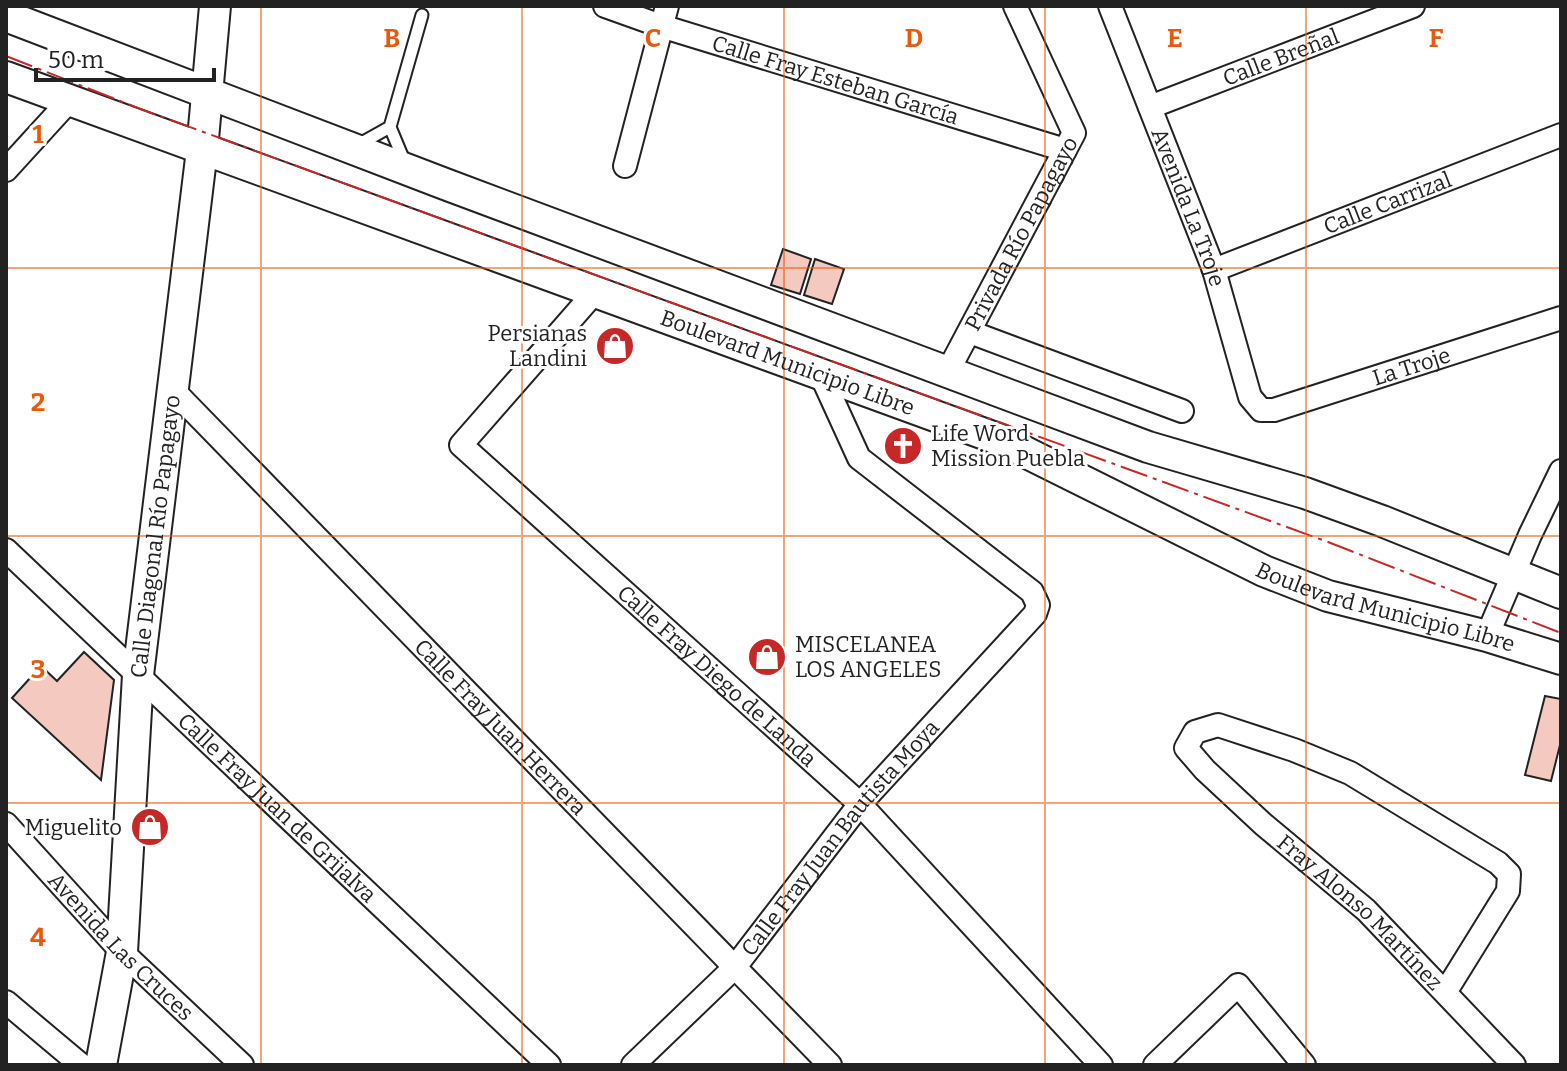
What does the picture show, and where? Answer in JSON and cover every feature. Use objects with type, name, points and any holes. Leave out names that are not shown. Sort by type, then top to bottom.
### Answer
[{"type":"main road","name":"Calle Diagonal Río Papagayo","points":[[101,1065],[122,952],[138,675],[202,150],[215,6]]},
{"type":"main road","name":"Boulevard Municipio Libre","points":[[6,16],[947,373],[1148,447],[1318,497],[1561,593]]},
{"type":"main road","name":"Boulevard Municipio Libre","points":[[6,77],[1001,440],[1264,571],[1328,596],[1487,636],[1561,659]]},
{"type":"street","name":"Calle Fray Esteban García","points":[[605,6],[664,16],[1065,150]]},
{"type":"street","name":"Privada Río Papagayo","points":[[947,373],[1074,133],[1015,6]]},
{"type":"street","name":"Avenida La Troje","points":[[1110,6],[1214,270],[1250,397],[1261,410]]},
{"type":"street","name":"Calle Breñal","points":[[1150,107],[1413,6]]},
{"type":"street","points":[[625,166],[664,16]]},
{"type":"street","points":[[6,170],[69,101]]},
{"type":"street","name":"Calle Carrizal","points":[[1214,270],[1561,135]]},
{"type":"street","name":"Calle Fray Diego de Landa","points":[[595,292],[461,445],[860,804],[1101,1065]]},
{"type":"street","name":"La Troje","points":[[1261,410],[1274,410],[1561,318]]},
{"type":"street","points":[[970,332],[1182,411]]},
{"type":"street","name":"Calle Fray Juan Bautista Moya","points":[[633,1065],[735,967],[860,804],[1035,614],[1038,605],[1032,592],[859,458],[822,377]]},
{"type":"street","name":"Calle Fray Juan Herrera","points":[[173,390],[830,1065]]},
{"type":"street","points":[[1487,636],[1561,471]]},
{"type":"street","name":"Calle Fray Juan de Grijalva","points":[[6,550],[549,1065]]},
{"type":"street","name":"Fray Alonso Martínez","points":[[1218,725],[1294,750],[1350,773],[1498,863],[1509,874],[1508,891],[1446,991],[1366,910],[1263,824],[1205,770],[1186,748],[1195,732],[1218,725]]},
{"type":"street","name":"Avenida Las Cruces","points":[[6,824],[122,952],[242,1065]]},
{"type":"street","points":[[1155,1065],[1238,985],[1304,1065]]},
{"type":"street","points":[[1446,991],[1514,1065]]},
{"type":"street","points":[[6,1002],[81,1065]]},
{"type":"lane","points":[[407,169],[390,127],[422,15]]},
{"type":"lane","points":[[351,148],[390,127]]},
{"type":"building","points":[[783,249],[811,259],[800,294],[771,285]]},
{"type":"building","points":[[815,259],[844,269],[832,304],[804,295]]},
{"type":"building","points":[[84,652],[114,680],[101,780],[12,698],[41,666],[57,681]]},
{"type":"building","points":[[1545,696],[1561,699],[1561,741],[1551,781],[1525,775]]},
{"type":"power","points":[[6,56],[143,110],[1328,542],[1561,633]]},
{"type":"place","name":"Persianas Landini","points":[[615,346]]},
{"type":"place","name":"Life Word Mission Puebla","points":[[903,446]]},
{"type":"place","name":"MISCELANEA LOS ANGELES","points":[[767,657]]},
{"type":"place","name":"Miguelito","points":[[150,827]]}]
